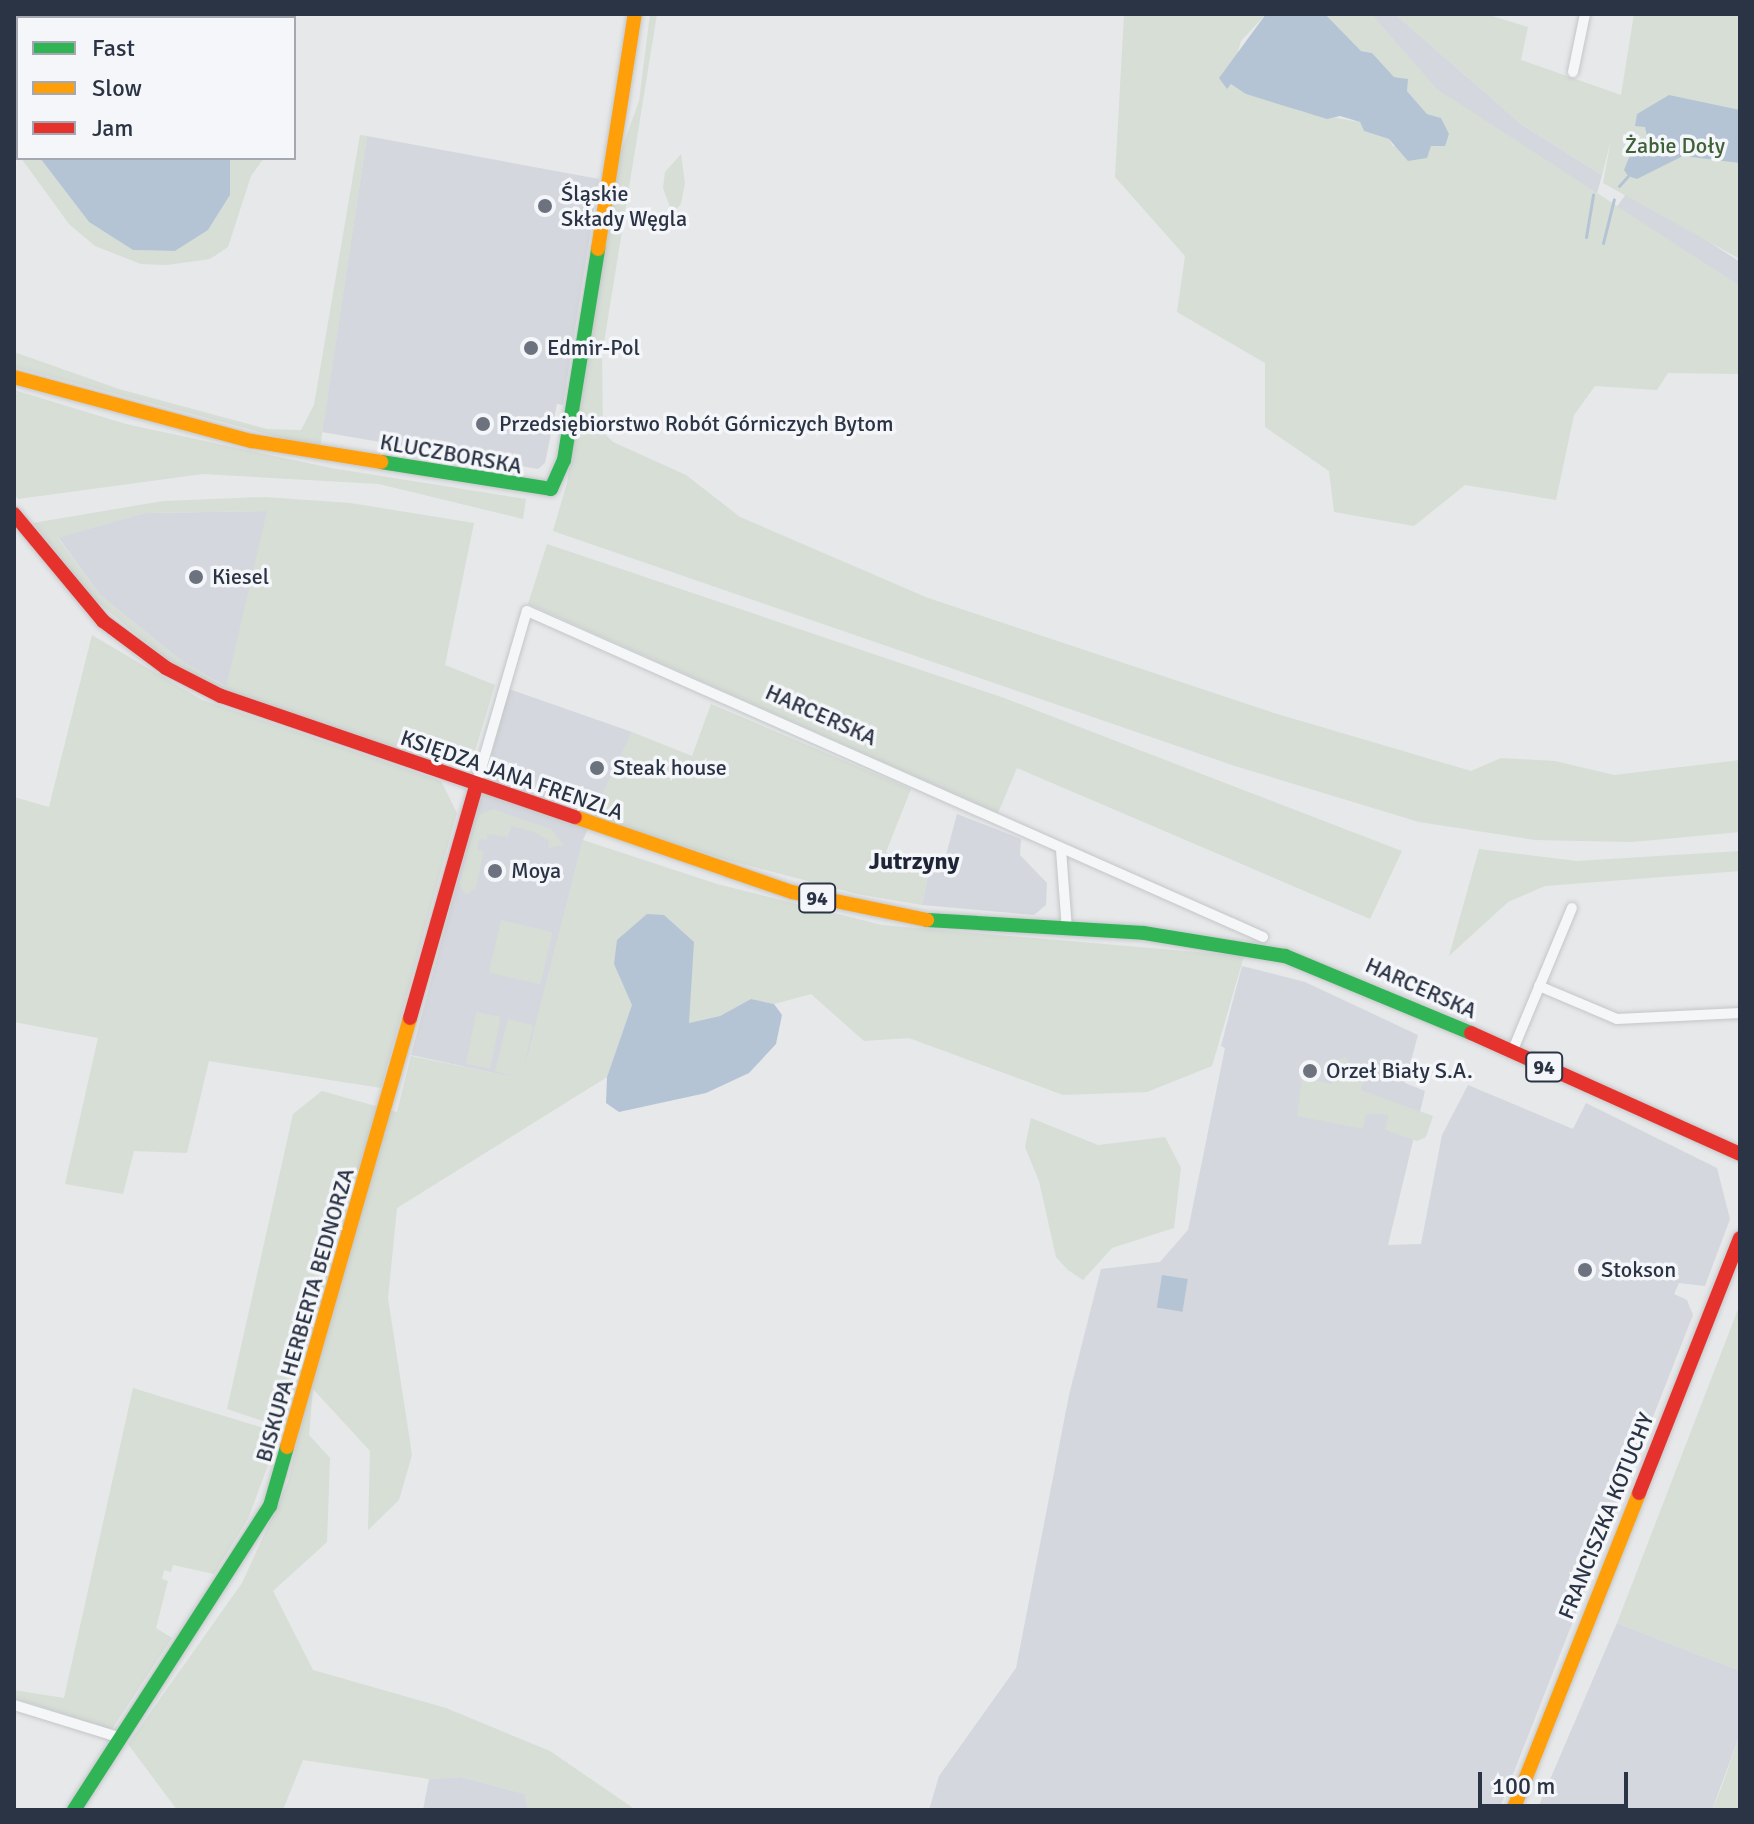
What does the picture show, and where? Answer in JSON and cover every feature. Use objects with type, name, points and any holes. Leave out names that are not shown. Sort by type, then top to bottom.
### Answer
[{"type":"street","name":"KLUCZBORSKA","points":[[14,377],[137,414],[260,443],[551,489],[564,460],[635,14]]},
{"type":"street","points":[[1573,72],[1585,14]]},
{"type":"street","name":"KSIĘDZA JANA FRENZLA","points":[[14,514],[103,621],[166,668],[221,696],[792,892],[934,921],[1067,929]]},
{"type":"street","name":"HARCERSKA","points":[[476,786],[527,611],[1263,937]]},
{"type":"street","name":"BISKUPA HERBERTA BEDNORZA","points":[[74,1810],[270,1506],[476,786]]},
{"type":"street","points":[[1061,850],[1067,929]]},
{"type":"street","points":[[1512,1052],[1572,908]]},
{"type":"street","name":"HARCERSKA","points":[[1067,929],[1144,933],[1285,956],[1512,1052],[1740,1154]]},
{"type":"street","points":[[1539,986],[1617,1019],[1736,1013]]},
{"type":"street","name":"FRANCISZKA KOTUCHY","points":[[1513,1810],[1740,1238]]},
{"type":"street","points":[[14,1705],[121,1738]]},
{"type":"shaded area","points":[[1371,14],[1395,14],[1521,124],[1602,175],[1596,197],[1436,89]]},
{"type":"shaded area","points":[[367,136],[599,179],[563,405],[557,404],[545,463],[538,469],[322,432]]},
{"type":"shaded area","points":[[1629,190],[1740,262],[1740,286],[1616,208]]},
{"type":"shaded area","points":[[268,511],[227,687],[183,662],[100,595],[58,537],[145,513]]},
{"type":"shaded area","points":[[509,689],[632,732],[583,840],[522,1079],[411,1055]]},
{"type":"shaded area","points":[[957,814],[1021,839],[1020,855],[1047,883],[1046,905],[1034,915],[922,905],[929,870],[942,870]]},
{"type":"shaded area","points":[[1242,966],[1305,982],[1418,1035],[1405,1083],[1425,1091],[1388,1245],[1421,1244],[1442,1135],[1468,1085],[1573,1129],[1586,1103],[1717,1168],[1730,1219],[1705,1286],[1679,1283],[1674,1294],[1687,1300],[1693,1315],[1499,1810],[929,1810],[939,1776],[1016,1668],[1069,1395],[1101,1269],[1160,1262],[1188,1230],[1225,1048],[1221,1046]]},
{"type":"shaded area","points":[[1617,1623],[1740,1671],[1740,1734],[1712,1810],[1537,1810]]},
{"type":"shaded area","points":[[461,1777],[525,1794],[528,1810],[423,1810],[429,1779]]},
{"type":"green space","points":[[650,14],[657,14],[602,355],[603,432],[613,442],[686,475],[740,517],[928,598],[1274,713],[1471,771],[1501,758],[1555,761],[1614,775],[1740,760],[1740,832],[1632,842],[1535,840],[1419,822],[1235,766],[553,531],[567,483],[618,159],[639,101]]},
{"type":"green space","points":[[1124,14],[1266,14],[1241,41],[1227,88],[1231,84],[1303,112],[1360,122],[1364,131],[1389,139],[1393,146],[1431,146],[1444,128],[1441,118],[1427,114],[1407,91],[1407,79],[1394,77],[1372,53],[1361,51],[1325,14],[1371,14],[1437,89],[1740,286],[1740,374],[1668,373],[1657,390],[1595,386],[1574,415],[1556,500],[1465,485],[1414,526],[1334,512],[1329,471],[1265,427],[1265,363],[1177,312],[1185,256],[1115,177]]},
{"type":"green space","name":"Żabie Doły","points":[[1395,14],[1486,14],[1528,27],[1521,60],[1621,95],[1634,14],[1740,14],[1740,259],[1603,183],[1611,140],[1602,175],[1521,124]]},
{"type":"green space","points":[[360,135],[367,136],[320,448],[14,367],[14,352],[119,389],[267,429],[301,430],[314,405]]},
{"type":"green space","points":[[681,154],[685,183],[681,204],[672,213],[663,188],[665,172]]},
{"type":"green space","points":[[22,160],[42,160],[89,222],[133,250],[175,251],[208,230],[230,195],[230,160],[263,160],[251,176],[228,247],[210,259],[167,265],[141,264],[95,246],[69,224]]},
{"type":"green space","points":[[14,390],[126,424],[331,468],[526,499],[523,519],[379,484],[203,474],[18,499],[14,494]]},
{"type":"green space","points":[[265,497],[350,503],[474,523],[445,665],[495,685],[471,764],[445,769],[225,691],[177,668],[94,599],[33,523],[163,501]],"holes":[[[267,511],[226,687],[183,662],[100,595],[58,538],[145,513]]]},
{"type":"green space","points":[[547,544],[1004,698],[1402,851],[1370,919],[1017,768],[998,813],[528,604]]},
{"type":"green space","points":[[92,635],[202,700],[441,781],[457,813],[381,1088],[209,1061],[187,1153],[134,1151],[123,1194],[65,1184],[98,1038],[14,1022],[14,797],[49,807]]},
{"type":"green space","points":[[711,704],[911,789],[886,852],[929,870],[922,905],[857,894],[731,861],[591,818],[632,732],[692,756]]},
{"type":"green space","points":[[493,809],[551,829],[564,845],[548,848],[549,841],[534,832],[511,826],[508,837],[488,834],[487,840],[479,839],[477,849],[484,851],[476,888],[466,895],[459,884],[478,815]]},
{"type":"green space","points":[[583,840],[717,884],[882,925],[1244,956],[1212,1066],[1147,1092],[1063,1095],[909,1038],[864,1041],[811,994],[774,1004],[751,999],[720,1016],[689,1023],[633,1003],[607,1077],[397,1208],[388,1298],[412,1455],[399,1500],[368,1530],[370,1451],[313,1389],[309,1435],[330,1458],[327,1542],[273,1591],[313,1670],[446,1708],[550,1751],[636,1810],[528,1810],[525,1794],[461,1777],[429,1779],[303,1760],[283,1810],[177,1810],[128,1744],[242,1583],[288,1482],[299,1433],[227,1409],[293,1114],[322,1091],[397,1112],[411,1056],[514,1077],[495,1071],[508,1019],[533,1025],[523,1072]]},
{"type":"green space","points":[[1479,849],[1577,861],[1740,851],[1740,871],[1545,886],[1508,902],[1449,956]]},
{"type":"green space","points":[[501,920],[553,932],[540,985],[489,973]]},
{"type":"green space","points":[[476,1012],[501,1017],[490,1069],[466,1064]]},
{"type":"green space","points":[[1345,1057],[1363,1082],[1361,1090],[1433,1116],[1426,1137],[1417,1141],[1385,1130],[1388,1116],[1381,1114],[1366,1114],[1363,1129],[1297,1116],[1302,1077],[1332,1084],[1337,1060]]},
{"type":"green space","points":[[1031,1118],[1098,1145],[1165,1137],[1181,1168],[1174,1228],[1112,1248],[1083,1280],[1068,1270],[1056,1257],[1039,1181],[1025,1147]]},
{"type":"green space","points":[[1740,1304],[1740,1671],[1617,1623]]},
{"type":"green space","points":[[133,1388],[280,1433],[248,1519],[214,1574],[173,1565],[171,1572],[164,1570],[162,1579],[168,1581],[156,1628],[172,1638],[112,1729],[14,1698],[14,1690],[64,1698]]},
{"type":"green space","points":[[1740,1734],[1740,1810],[1712,1810],[1722,1786]]},
{"type":"water","points":[[14,14],[216,14],[16,16],[16,76]]},
{"type":"water","points":[[1266,14],[1325,14],[1361,51],[1372,53],[1394,77],[1408,79],[1407,91],[1427,114],[1441,118],[1449,134],[1445,146],[1431,146],[1427,158],[1408,161],[1389,139],[1364,131],[1360,122],[1340,116],[1327,119],[1246,94],[1231,84],[1227,89],[1219,78]]},
{"type":"water","points":[[1669,95],[1740,110],[1740,163],[1683,156],[1637,179],[1628,176],[1624,170],[1632,150],[1648,140],[1645,127],[1635,126],[1637,114]]},
{"type":"water","points":[[42,160],[230,160],[230,195],[208,230],[175,251],[133,250],[89,222]]},
{"type":"water","points":[[647,914],[664,915],[694,942],[689,1023],[720,1016],[751,999],[774,1004],[782,1015],[776,1044],[749,1073],[706,1093],[619,1112],[606,1103],[607,1077],[632,1005],[614,964],[617,940]]},
{"type":"water","points":[[1162,1275],[1188,1279],[1183,1312],[1157,1308]]},
{"type":"waterway","points":[[1619,186],[1628,176]]},
{"type":"waterway","points":[[1586,237],[1593,195]]},
{"type":"waterway","points":[[1603,243],[1614,199]]},
{"type":"traffic: fast","points":[[381,462],[551,489],[564,460],[598,249]]},
{"type":"traffic: fast","points":[[927,920],[1144,933],[1285,956],[1471,1033]]},
{"type":"traffic: fast","points":[[74,1810],[270,1506],[287,1447]]},
{"type":"traffic: slow","points":[[598,249],[635,14]]},
{"type":"traffic: slow","points":[[14,377],[252,441],[381,462]]},
{"type":"traffic: slow","points":[[575,817],[792,892],[927,920]]},
{"type":"traffic: slow","points":[[287,1447],[410,1018]]},
{"type":"traffic: slow","points":[[1513,1810],[1639,1493]]},
{"type":"traffic: jam","points":[[14,514],[103,621],[166,668],[221,696],[575,817]]},
{"type":"traffic: jam","points":[[410,1018],[476,786]]},
{"type":"traffic: jam","points":[[1471,1033],[1740,1154]]},
{"type":"traffic: jam","points":[[1639,1493],[1740,1238]]},
{"type":"place","name":"Śląskie Składy Węgla","points":[[545,206]]},
{"type":"place","name":"Edmir-Pol","points":[[531,348]]},
{"type":"place","name":"Przedsiębiorstwo Robót Górniczych Bytom","points":[[483,424]]},
{"type":"place","name":"Kiesel","points":[[196,577]]},
{"type":"place","name":"Steak house","points":[[597,768]]},
{"type":"place","name":"Moya","points":[[495,871]]},
{"type":"place","name":"Orzeł Biały S.A.","points":[[1310,1071]]},
{"type":"place","name":"Stokson","points":[[1585,1270]]},
{"type":"district","name":"Jutrzyny","points":[[914,862]]}]
